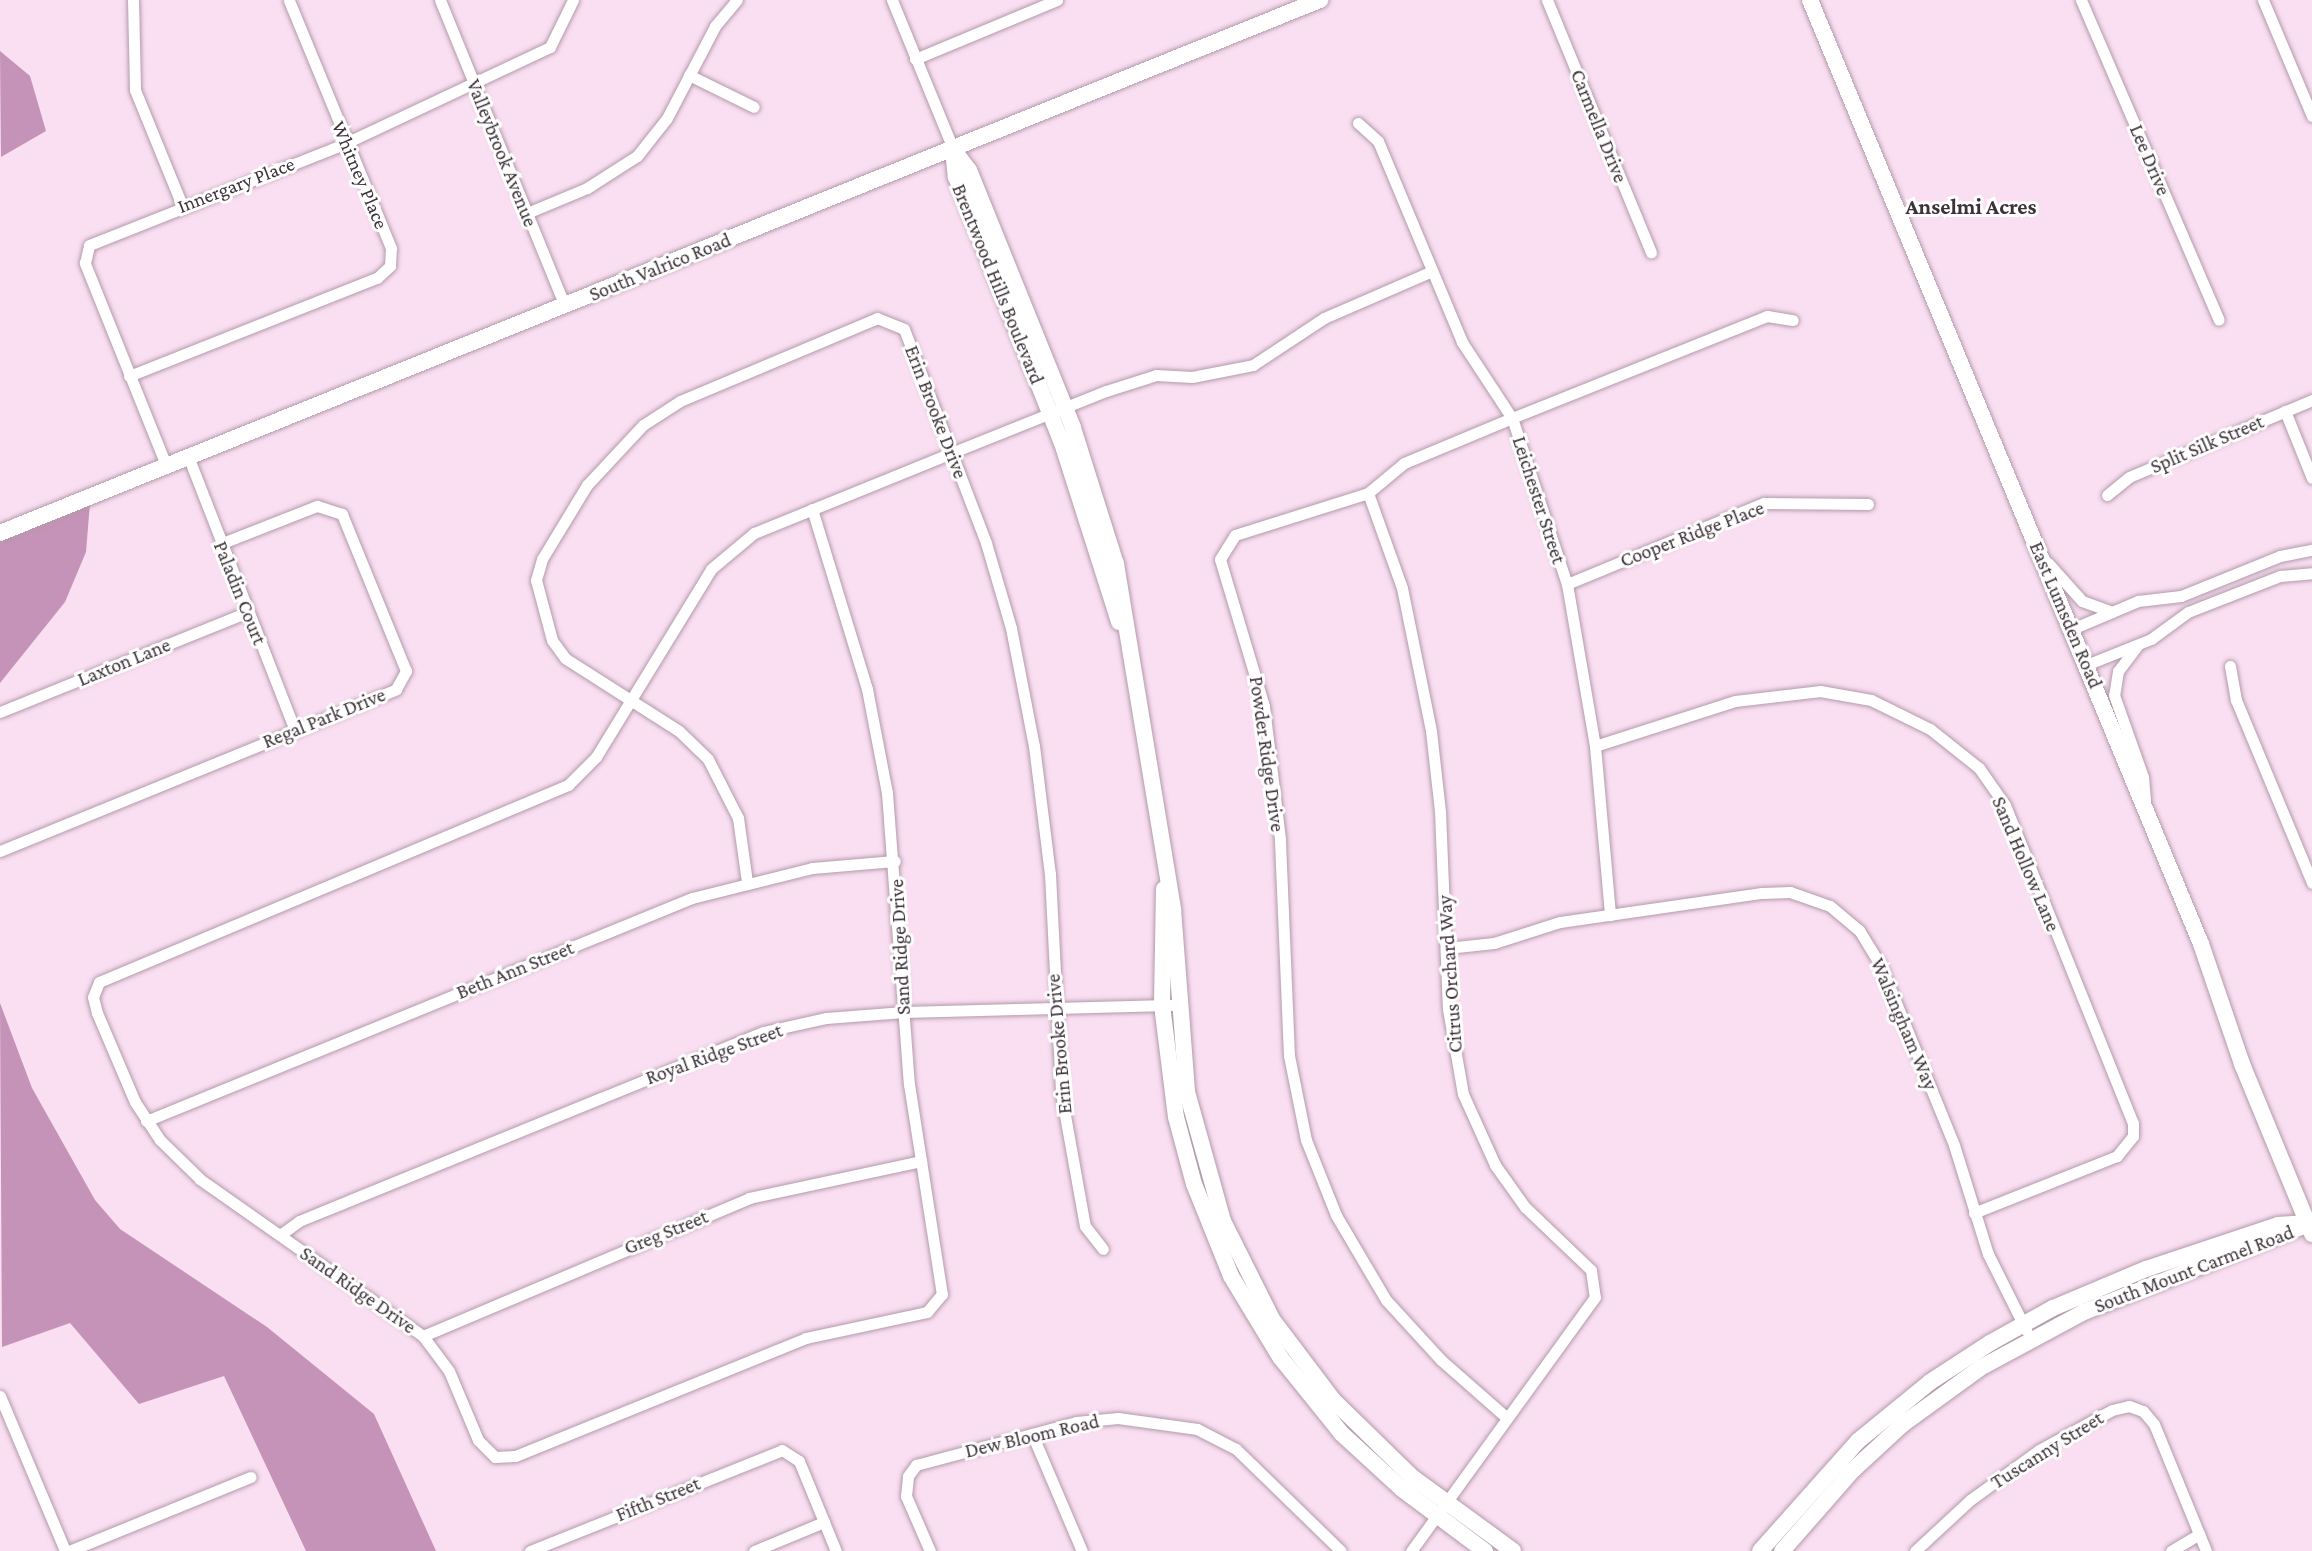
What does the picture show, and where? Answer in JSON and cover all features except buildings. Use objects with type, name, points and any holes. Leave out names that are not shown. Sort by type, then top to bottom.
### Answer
[{"type":"street","points":[[133,0],[135,90],[182,205]]},
{"type":"street","name":"Whitney Place","points":[[129,376],[377,278],[390,266],[391,248],[289,0]]},
{"type":"street","name":"Valleybrook Avenue","points":[[440,0],[565,306]]},
{"type":"street","name":"Innergary Place","points":[[166,465],[85,263],[89,245],[182,205],[346,143],[550,47],[573,0]]},
{"type":"street","points":[[527,213],[587,188],[637,156],[667,118],[715,26],[737,0]]},
{"type":"street","points":[[892,0],[953,149]]},
{"type":"street","points":[[915,59],[1057,0]]},
{"type":"street","name":"South Valrico Road","points":[[0,533],[1320,0]]},
{"type":"street","name":"Carmella Drive","points":[[1547,0],[1651,252]]},
{"type":"street","name":"East Lumsden Road","points":[[1810,0],[2072,629],[2311,1226]]},
{"type":"street","name":"Lee Drive","points":[[2081,0],[2219,320]]},
{"type":"street","points":[[2263,0],[2312,116]]},
{"type":"street","points":[[689,75],[754,107]]},
{"type":"street","name":"Leichester Street","points":[[1358,123],[1378,141],[1462,342],[1512,418],[1567,584],[1595,746],[1610,915]]},
{"type":"street","name":"Brentwood Hills Boulevard","points":[[953,149],[956,177],[1057,411],[1130,645],[1166,880],[1170,1005],[1184,1151],[1206,1218],[1237,1288],[1280,1357],[1341,1433],[1442,1509],[1513,1551]]},
{"type":"street","name":"Sand Ridge Drive","points":[[812,509],[867,689],[895,861],[904,1012],[921,1161],[943,1289],[927,1312],[794,1342],[505,1458],[481,1446],[449,1371],[423,1336],[200,1179],[146,1121],[97,1013],[94,992],[102,979],[549,797],[587,769],[632,701],[711,569],[754,533],[812,509],[951,453],[1057,411],[1156,375],[1192,377],[1253,365],[1324,318],[1432,271]]},
{"type":"street","name":"Powder Ridge Drive","points":[[1507,1418],[1441,1360],[1386,1300],[1331,1202],[1306,1140],[1289,1056],[1280,839],[1264,706],[1220,559],[1235,535],[1368,493],[1404,463],[1767,316],[1793,320]]},
{"type":"street","name":"Erin Brooke Drive","points":[[747,882],[738,818],[708,759],[679,731],[565,658],[552,640],[536,580],[542,559],[587,485],[643,425],[680,401],[877,318],[904,329],[986,543],[1011,628],[1034,746],[1050,874],[1054,1006],[1061,1093],[1085,1226],[1103,1249]]},
{"type":"street","name":"Split Silk Street","points":[[2107,495],[2129,477],[2312,400]]},
{"type":"street","points":[[2285,411],[2312,478]]},
{"type":"street","name":"Paladin Court","points":[[188,456],[295,730]]},
{"type":"street","name":"Citrus Orchard Way","points":[[1368,493],[1402,588],[1429,718],[1454,1054],[1479,1135],[1525,1207],[1591,1270],[1595,1297],[1411,1551]]},
{"type":"street","name":"Cooper Ridge Place","points":[[1567,584],[1764,503],[1868,504]]},
{"type":"street","name":"Regal Park Drive","points":[[0,851],[396,689],[406,671],[342,514],[317,506],[220,544]]},
{"type":"street","points":[[2072,629],[2138,601],[2181,596],[2280,556],[2312,550]]},
{"type":"street","points":[[2040,553],[2082,601],[2112,612]]},
{"type":"street","points":[[2086,665],[2138,644],[2188,612],[2280,576],[2312,573]]},
{"type":"street","name":"Laxton Lane","points":[[0,712],[247,612]]},
{"type":"street","points":[[2138,644],[2118,671],[2114,695],[2143,777],[2145,808]]},
{"type":"street","points":[[2230,666],[2236,700],[2312,883]]},
{"type":"street","name":"Sand Hollow Lane","points":[[1595,746],[1735,701],[1820,691],[1871,700],[1918,723],[1979,768],[2005,805],[2133,1123],[2133,1136],[2117,1156],[1974,1213]]},
{"type":"street","name":"Beth Ann Street","points":[[146,1121],[692,898],[812,868],[895,861]]},
{"type":"street","name":"Walsingham Way","points":[[1447,948],[1494,943],[1560,922],[1775,892],[1810,897],[1845,917],[1881,966],[1945,1122],[1994,1269],[2027,1331]]},
{"type":"street","name":"Royal Ridge Street","points":[[280,1235],[299,1221],[763,1032],[826,1018],[904,1012],[1170,1005]]},
{"type":"street","name":"Greg Street","points":[[423,1336],[749,1198],[921,1161]]},
{"type":"street","name":"South Mount Carmel Road","points":[[1760,1551],[1858,1441],[1930,1382],[2027,1331],[2311,1226]]},
{"type":"street","name":"South Mount Carmel Road","points":[[1782,1551],[1853,1470],[1903,1424],[2027,1331]]},
{"type":"street","points":[[0,1396],[67,1551],[250,1477]]},
{"type":"street","name":"Tuscanny Street","points":[[1915,1551],[1970,1500],[2039,1450],[2112,1410],[2129,1406],[2143,1411],[2154,1424],[2206,1551]]},
{"type":"street","name":"Dew Bloom Road","points":[[930,1551],[906,1496],[911,1470],[922,1462],[1032,1434],[1118,1418],[1197,1429],[1236,1449],[1341,1551]]},
{"type":"street","points":[[1032,1434],[1082,1551]]},
{"type":"street","name":"Fifth Street","points":[[530,1551],[559,1546],[787,1450],[799,1461],[824,1522]]},
{"type":"street","name":"Brentwood Hills Boulevard","points":[[1442,1509],[1485,1551]]},
{"type":"street","points":[[754,1551],[824,1522],[836,1551]]},
{"type":"street","points":[[2171,1551],[2199,1534]]},
{"type":"shaded area","points":[[0,51],[30,76],[46,131],[1,157]]},
{"type":"shaded area","points":[[90,503],[86,552],[65,602],[0,683],[0,540]]},
{"type":"shaded area","points":[[0,1003],[32,1088],[95,1200],[120,1229],[267,1327],[374,1414],[436,1551],[306,1551],[224,1376],[139,1404],[70,1323],[2,1347]]},
{"type":"district","name":"Anselmi Acres","points":[[1971,207]]}]
